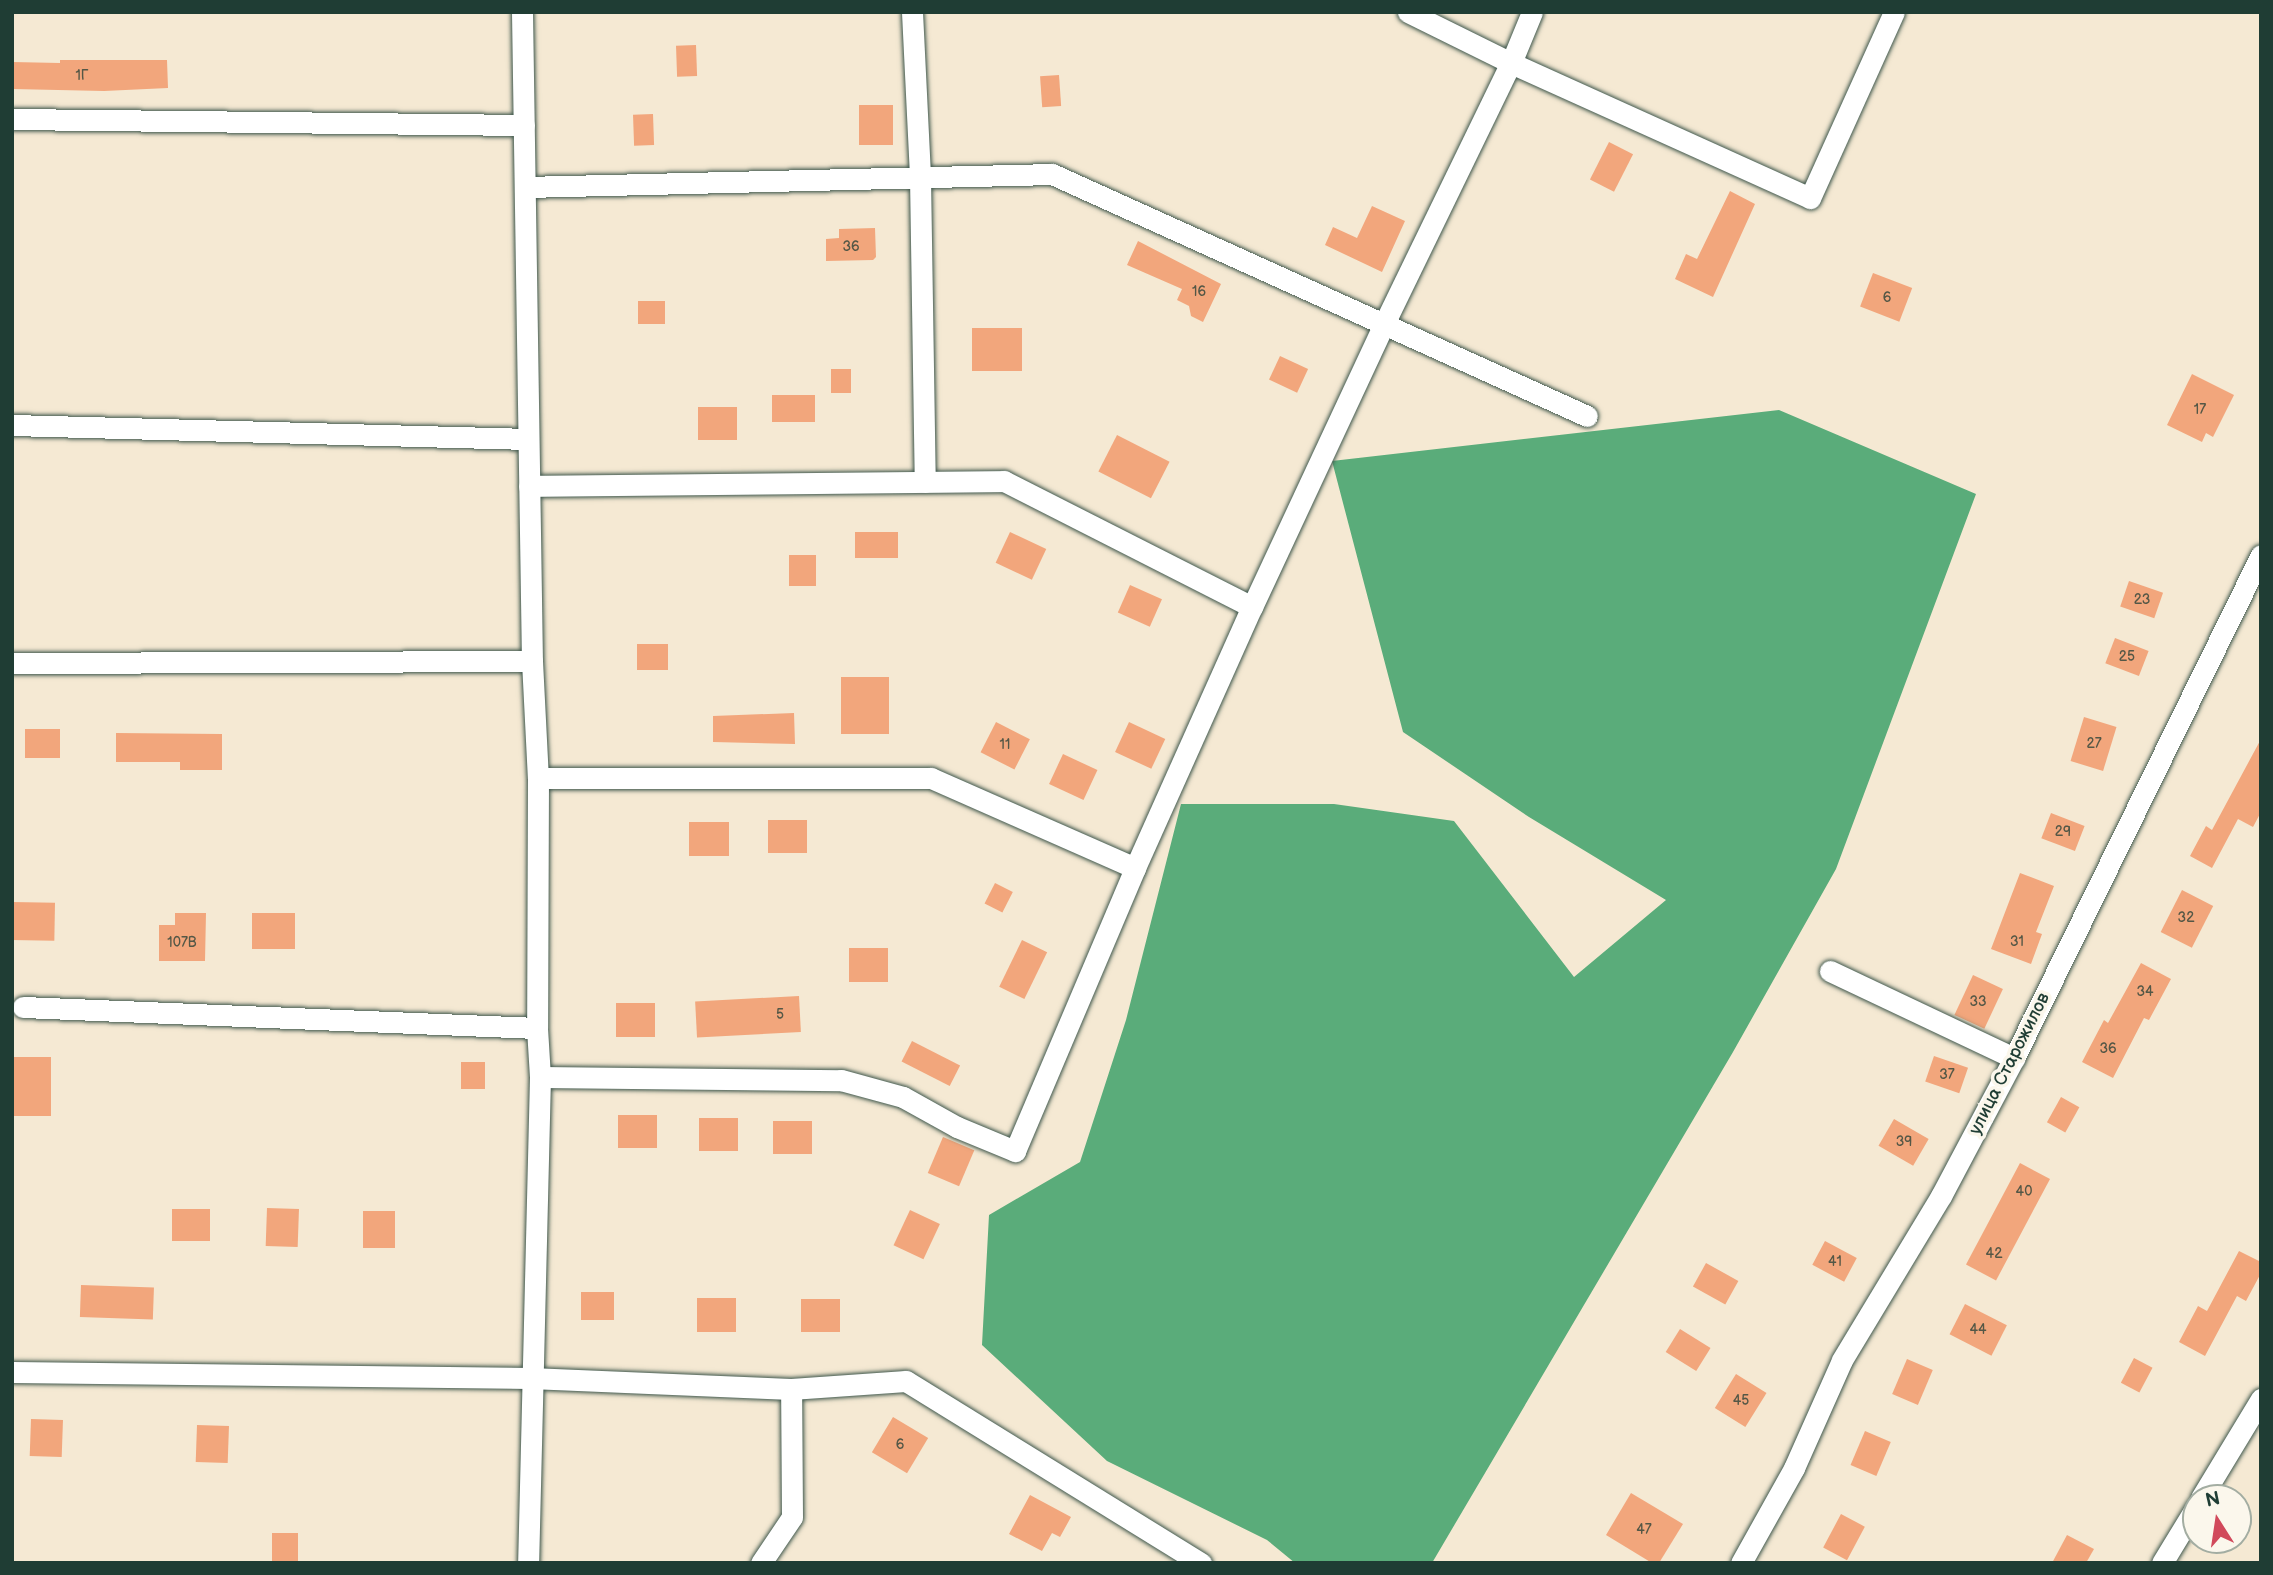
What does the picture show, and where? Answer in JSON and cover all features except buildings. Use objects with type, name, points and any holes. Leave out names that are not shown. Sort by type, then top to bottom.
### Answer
[{"type":"street","points":[[522,12],[532,661],[538,778],[537,1028],[540,1077],[530,1378],[528,1563]]},
{"type":"street","points":[[912,12],[919,177],[925,482]]},
{"type":"street","points":[[1408,12],[1511,63],[1810,198],[1894,12]]},
{"type":"street","points":[[540,1077],[841,1080],[903,1097],[957,1127],[1015,1151],[1135,868],[1252,607],[1384,324],[1511,63],[1532,12]]},
{"type":"street","points":[[12,119],[524,125]]},
{"type":"street","points":[[524,187],[1052,174],[1587,416]]},
{"type":"street","points":[[12,425],[528,439]]},
{"type":"street","points":[[529,486],[1004,481],[1252,607]]},
{"type":"street","name":"улица Старожилов","points":[[1741,1563],[1794,1468],[1842,1360],[1941,1196],[2014,1058],[2261,555]]},
{"type":"street","points":[[12,663],[532,661]]},
{"type":"street","points":[[538,778],[931,778],[1135,868]]},
{"type":"street","points":[[1830,971],[2014,1058]]},
{"type":"street","points":[[23,1007],[537,1028]]},
{"type":"street","points":[[12,1372],[530,1378],[791,1389],[906,1381],[1201,1563]]},
{"type":"street","points":[[761,1563],[792,1517],[791,1389]]},
{"type":"street","points":[[2209,1484],[2261,1399]]},
{"type":"street","points":[[2162,1563],[2182,1530]]},
{"type":"green space","points":[[1779,410],[1976,494],[1836,869],[1733,1052],[1432,1563],[1295,1563],[1267,1540],[1107,1461],[982,1345],[989,1215],[1080,1162],[1126,1020],[1181,804],[1334,804],[1454,821],[1574,977],[1666,900],[1529,817],[1403,732],[1332,461]]}]
